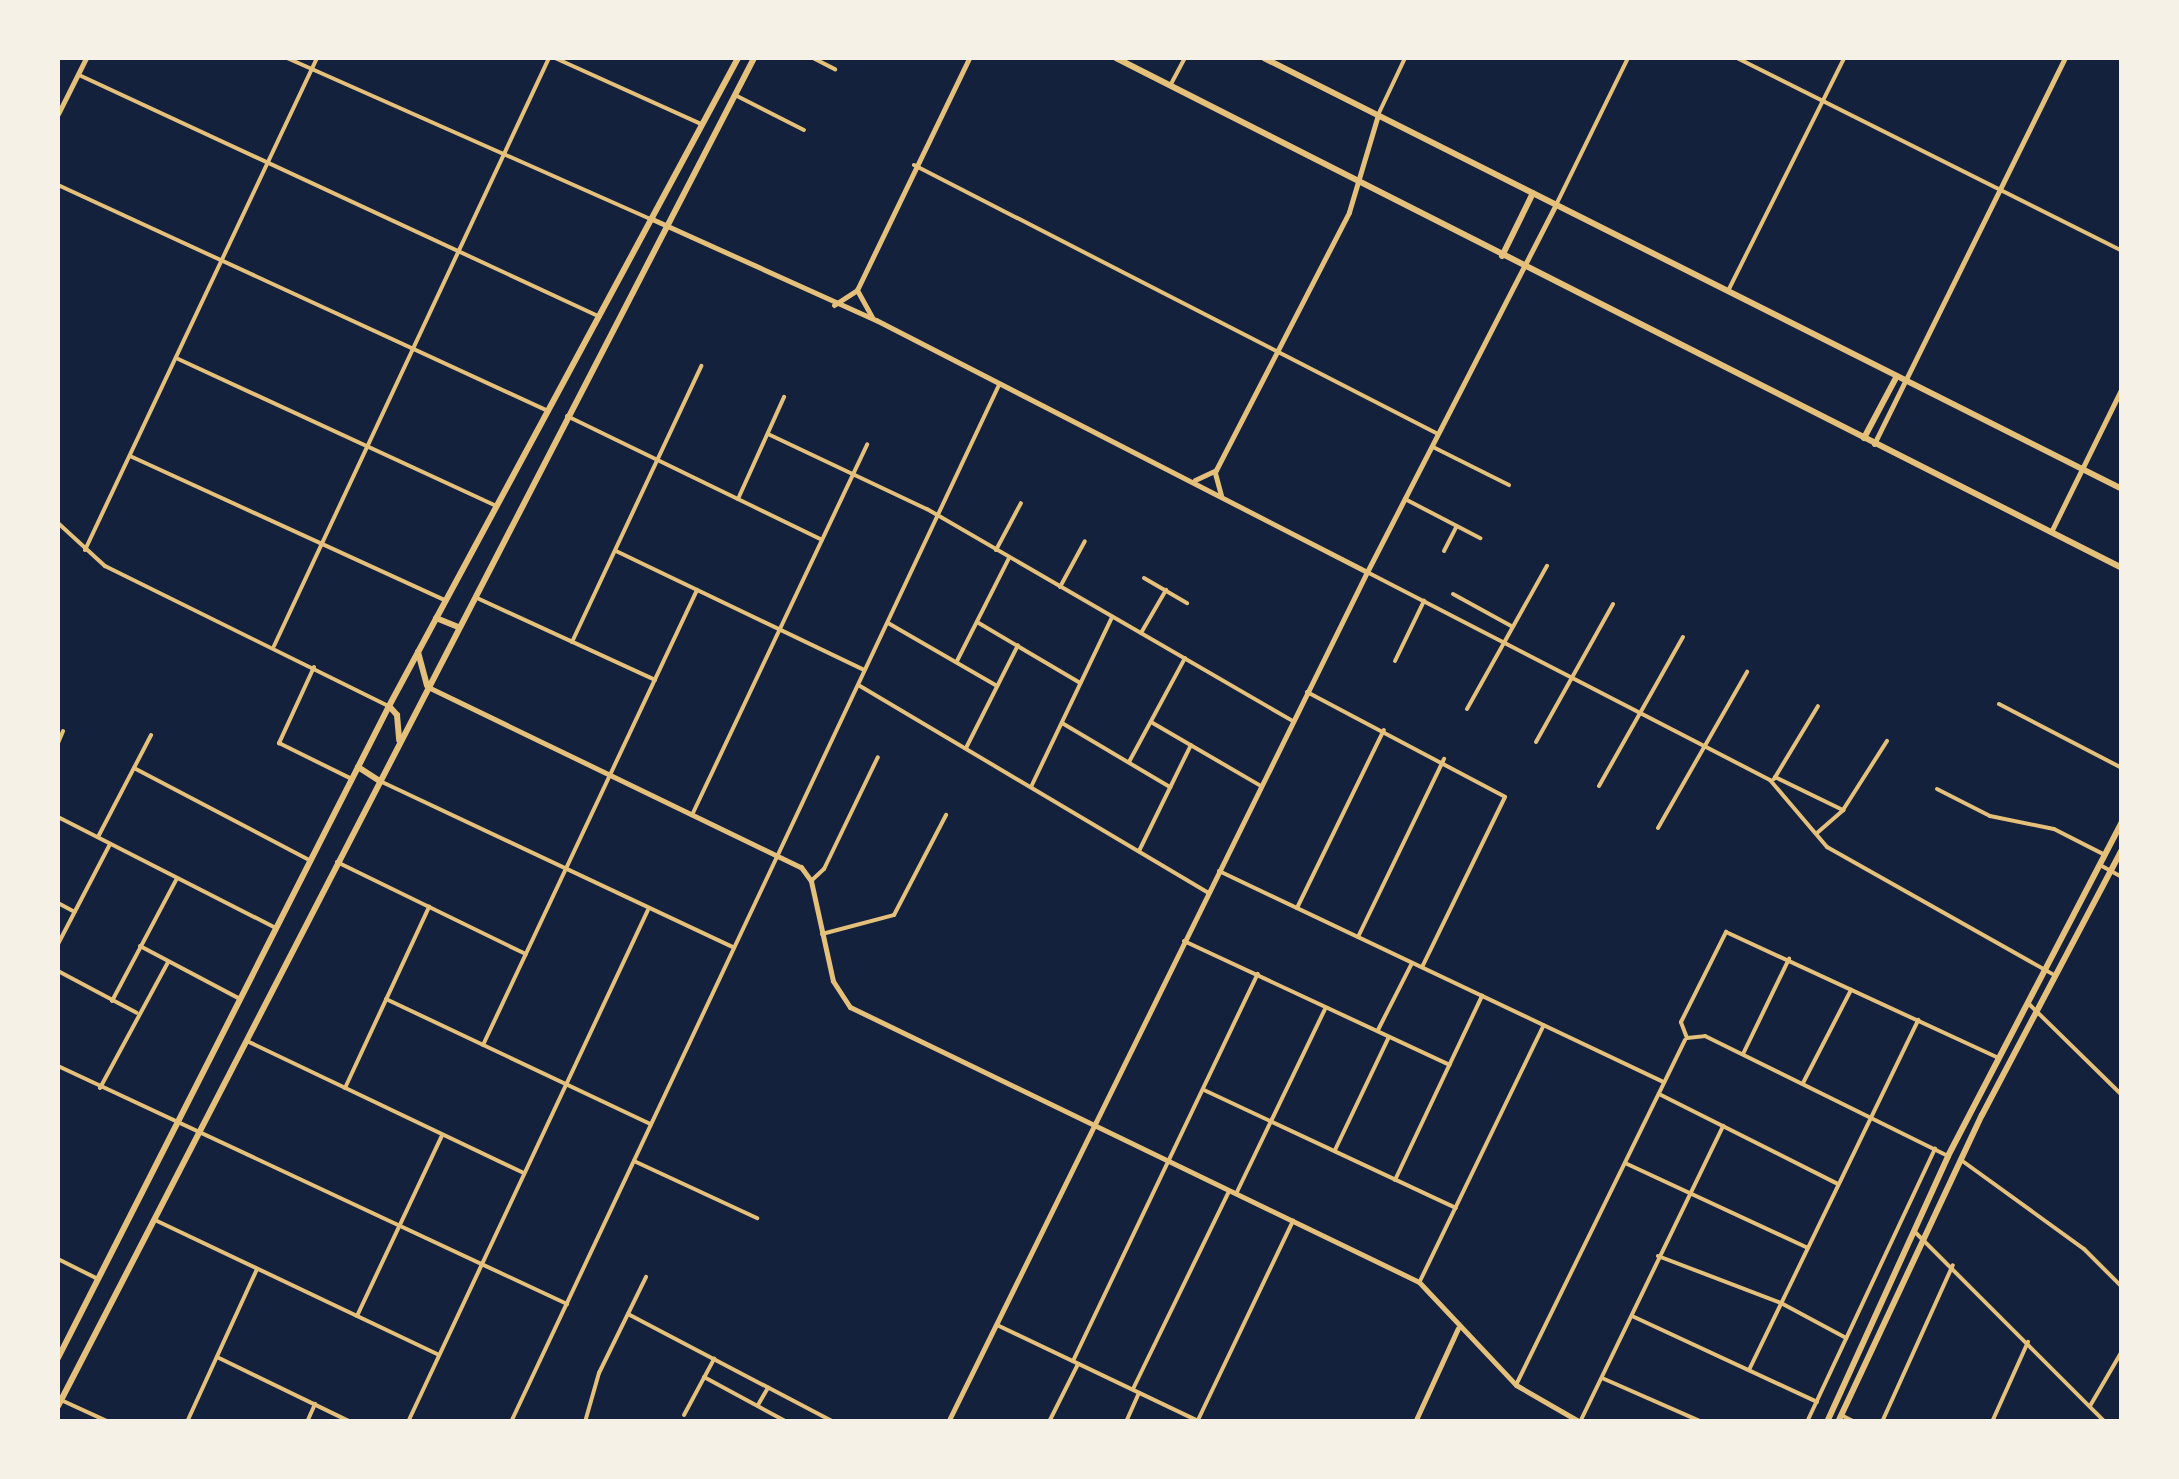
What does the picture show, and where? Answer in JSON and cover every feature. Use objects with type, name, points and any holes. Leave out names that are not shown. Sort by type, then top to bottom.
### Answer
[{"type":"main road","points":[[58,1358],[389,706],[738,58]]},
{"type":"main road","points":[[59,1403],[754,58]]},
{"type":"main road","points":[[1116,58],[2122,568]]},
{"type":"main road","points":[[1264,58],[2122,489]]},
{"type":"main road","points":[[1502,256],[1532,193]]},
{"type":"main road","points":[[1864,438],[1896,376]]},
{"type":"main road","points":[[436,618],[458,627]]},
{"type":"main road","points":[[418,651],[427,686]]},
{"type":"main road","points":[[389,706],[398,719],[399,741]]},
{"type":"main road","points":[[358,767],[378,780]]},
{"type":"main road","points":[[1827,1422],[1948,1156],[2122,822]]},
{"type":"main road","points":[[1839,1418],[1960,1159],[2122,850]]},
{"type":"street","points":[[58,114],[86,58]]},
{"type":"street","points":[[287,58],[505,150],[831,304],[876,320],[1640,713],[1843,810]]},
{"type":"street","points":[[86,550],[316,58]]},
{"type":"street","points":[[274,646],[505,150],[552,58],[702,124]]},
{"type":"street","points":[[813,58],[834,69]]},
{"type":"street","points":[[831,304],[857,290],[914,165],[969,58]]},
{"type":"street","points":[[1171,86],[1185,58]]},
{"type":"street","points":[[1221,495],[1216,470],[1359,182],[1378,114],[1405,58]]},
{"type":"street","points":[[948,1422],[1366,572],[1525,268],[1628,58]]},
{"type":"street","points":[[1737,58],[2122,251]]},
{"type":"street","points":[[1728,291],[1844,58]]},
{"type":"street","points":[[1874,444],[2065,58]]},
{"type":"street","points":[[77,75],[600,317]]},
{"type":"street","points":[[734,95],[804,130]]},
{"type":"street","points":[[914,165],[1438,434]]},
{"type":"street","points":[[58,185],[548,412]]},
{"type":"street","points":[[857,290],[876,320]]},
{"type":"street","points":[[176,358],[497,506]]},
{"type":"street","points":[[572,642],[701,366]]},
{"type":"street","points":[[512,1422],[998,384]]},
{"type":"street","points":[[2051,532],[2122,388]]},
{"type":"street","points":[[738,499],[784,398]]},
{"type":"street","points":[[568,416],[821,539]]},
{"type":"street","points":[[768,434],[936,516],[1293,721]]},
{"type":"street","points":[[692,815],[868,444]]},
{"type":"street","points":[[1432,446],[1510,485]]},
{"type":"street","points":[[130,456],[445,601]]},
{"type":"street","points":[[1192,480],[1216,470]]},
{"type":"street","points":[[1404,499],[1480,538]]},
{"type":"street","points":[[996,550],[1021,503]]},
{"type":"street","points":[[58,523],[110,569],[274,646],[389,706]]},
{"type":"street","points":[[1444,551],[1457,526]]},
{"type":"street","points":[[1060,587],[1085,540]]},
{"type":"street","points":[[616,551],[865,671]]},
{"type":"street","points":[[956,662],[1010,558]]},
{"type":"street","points":[[1467,709],[1547,566]]},
{"type":"street","points":[[1144,578],[1187,602]]},
{"type":"street","points":[[483,1044],[696,590]]},
{"type":"street","points":[[1142,634],[1166,590]]},
{"type":"street","points":[[1453,594],[1513,627]]},
{"type":"street","points":[[474,596],[654,680]]},
{"type":"street","points":[[1396,661],[1424,601]]},
{"type":"street","points":[[1536,742],[1613,604]]},
{"type":"street","points":[[1031,787],[1112,617]]},
{"type":"street","points":[[977,622],[1080,684]]},
{"type":"street","points":[[888,623],[998,686]]},
{"type":"street","points":[[1599,786],[1682,636]]},
{"type":"street","points":[[966,748],[1018,645]]},
{"type":"street","points":[[1129,762],[1184,658]]},
{"type":"street","points":[[314,667],[280,743],[352,779]]},
{"type":"street","points":[[1658,828],[1747,672]]},
{"type":"street","points":[[858,684],[1208,892]]},
{"type":"street","points":[[427,686],[778,855],[810,880],[833,981],[850,1007],[1419,1282],[1458,1328],[1516,1385],[1580,1422],[1723,1126]]},
{"type":"street","points":[[1307,692],[1444,759],[1506,796],[1422,967]]},
{"type":"street","points":[[1999,704],[2122,768]]},
{"type":"street","points":[[1774,780],[1818,706]]},
{"type":"street","points":[[1151,722],[1261,786]]},
{"type":"street","points":[[1062,723],[1170,786]]},
{"type":"street","points":[[1297,908],[1384,730]]},
{"type":"street","points":[[58,743],[64,731]]},
{"type":"street","points":[[98,838],[150,734]]},
{"type":"street","points":[[1815,834],[1843,810],[1886,741]]},
{"type":"street","points":[[1138,851],[1191,746]]},
{"type":"street","points":[[810,880],[824,869],[878,757]]},
{"type":"street","points":[[1358,937],[1444,759]]},
{"type":"street","points":[[134,768],[311,861]]},
{"type":"street","points":[[378,780],[734,948]]},
{"type":"street","points":[[1774,780],[1831,850],[2054,976]]},
{"type":"street","points":[[1937,789],[1990,816],[2054,829],[2116,861]]},
{"type":"street","points":[[822,934],[894,916],[946,815]]},
{"type":"street","points":[[58,817],[276,928]]},
{"type":"street","points":[[58,944],[110,844]]},
{"type":"street","points":[[337,862],[526,954]]},
{"type":"street","points":[[2100,865],[2122,877]]},
{"type":"street","points":[[1219,871],[1662,1080]]},
{"type":"street","points":[[112,1000],[177,878]]},
{"type":"street","points":[[58,903],[75,912]]},
{"type":"street","points":[[345,1088],[429,907]]},
{"type":"street","points":[[408,1422],[648,910]]},
{"type":"street","points":[[1516,1385],[1662,1080],[1686,1038],[1681,1022],[1726,932],[1999,1058]]},
{"type":"street","points":[[1184,940],[1450,1065]]},
{"type":"street","points":[[140,946],[240,998]]},
{"type":"street","points":[[1742,1055],[1789,959]]},
{"type":"street","points":[[100,1088],[168,962]]},
{"type":"street","points":[[1378,1032],[1412,963]]},
{"type":"street","points":[[58,972],[139,1014]]},
{"type":"street","points":[[1049,1422],[1258,974]]},
{"type":"street","points":[[1804,1083],[1852,988]]},
{"type":"street","points":[[1395,1180],[1482,996]]},
{"type":"street","points":[[386,999],[652,1124]]},
{"type":"street","points":[[2028,1003],[2122,1095]]},
{"type":"street","points":[[1126,1422],[1136,1391],[1326,1007]]},
{"type":"street","points":[[1749,1370],[1918,1020]]},
{"type":"street","points":[[1419,1282],[1544,1025]]},
{"type":"street","points":[[1686,1038],[1705,1036],[1948,1156]]},
{"type":"street","points":[[1335,1152],[1389,1037]]},
{"type":"street","points":[[246,1040],[524,1174]]},
{"type":"street","points":[[58,1066],[176,1125],[199,1132],[567,1304]]},
{"type":"street","points":[[1204,1090],[1456,1208]]},
{"type":"street","points":[[1658,1094],[1838,1184]]},
{"type":"street","points":[[357,1316],[442,1135]]},
{"type":"street","points":[[1807,1422],[1935,1149]]},
{"type":"street","points":[[1960,1159],[2084,1249],[2122,1286]]},
{"type":"street","points":[[634,1161],[757,1218]]},
{"type":"street","points":[[1625,1163],[1808,1248]]},
{"type":"street","points":[[154,1220],[439,1355]]},
{"type":"street","points":[[996,1324],[1199,1421],[1292,1222]]},
{"type":"street","points":[[1912,1230],[1953,1265],[2105,1422]]},
{"type":"street","points":[[1658,1256],[1781,1303],[1846,1338]]},
{"type":"street","points":[[58,1259],[98,1279]]},
{"type":"street","points":[[1882,1422],[1953,1265]]},
{"type":"street","points":[[187,1422],[258,1269]]},
{"type":"street","points":[[585,1422],[599,1373],[646,1277]]},
{"type":"street","points":[[628,1314],[830,1420]]},
{"type":"street","points":[[1632,1316],[1817,1402]]},
{"type":"street","points":[[1415,1422],[1458,1328]]},
{"type":"street","points":[[1992,1422],[2028,1342]]},
{"type":"street","points":[[2090,1406],[2122,1351]]},
{"type":"street","points":[[216,1358],[351,1422]]},
{"type":"street","points":[[684,1415],[714,1359]]},
{"type":"street","points":[[704,1376],[788,1422]]},
{"type":"street","points":[[1602,1378],[1702,1422]]},
{"type":"street","points":[[758,1405],[768,1387]]},
{"type":"street","points":[[59,1403],[110,1422]]},
{"type":"street","points":[[307,1422],[315,1404]]},
{"type":"street","points":[[1839,1418],[1855,1422]]}]
